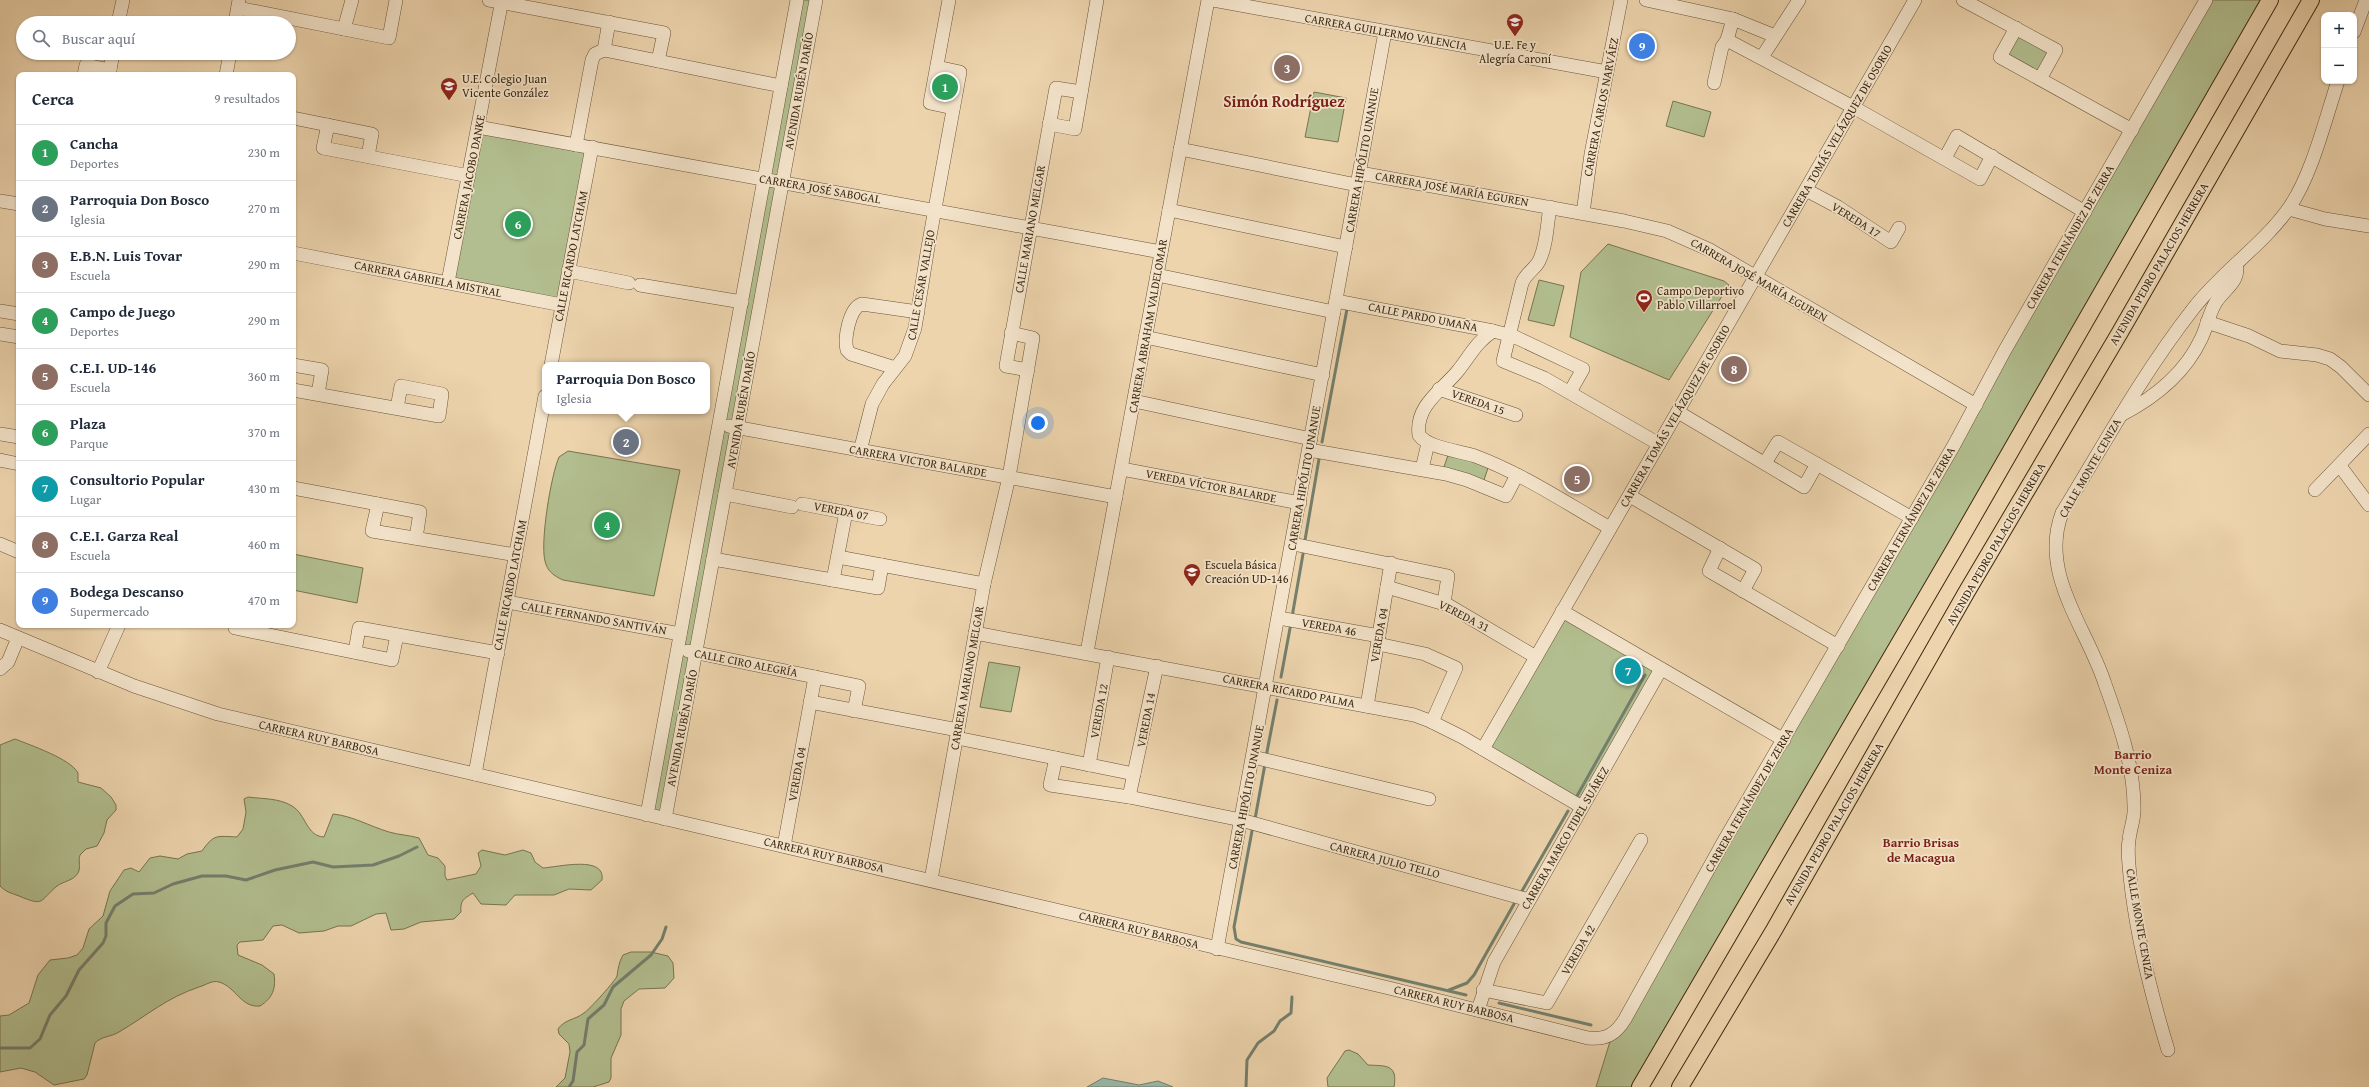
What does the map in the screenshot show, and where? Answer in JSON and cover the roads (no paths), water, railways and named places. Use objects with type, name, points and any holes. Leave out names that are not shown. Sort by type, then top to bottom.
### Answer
[{"type":"main road","points":[[1640,1087],[1955,548],[2270,0]]},
{"type":"main road","name":"AVENIDA PEDRO PALACIOS HERRERA","points":[[1680,1087],[1774,930],[1966,593],[2119,334],[2311,0]]},
{"type":"street","points":[[120,16],[123,0]]},
{"type":"street","points":[[344,29],[352,0]]},
{"type":"street","points":[[296,18],[389,38],[396,0]]},
{"type":"street","name":"AVENIDA RUBÉN DARÍO","points":[[647,815],[796,0]]},
{"type":"street","name":"AVENIDA RUBÉN DARÍO","points":[[665,820],[816,0]]},
{"type":"street","points":[[949,0],[930,103],[953,108]]},
{"type":"street","points":[[1049,124],[1075,129],[1097,0]]},
{"type":"street","name":"CARRERA ABRAHAM VALDELOMAR","points":[[1087,652],[1208,0]]},
{"type":"street","name":"CARRERA GUILLERMO VALENCIA","points":[[1213,0],[1607,72]]},
{"type":"street","name":"CARRERA CARLOS NARVÁEZ","points":[[1583,213],[1591,154],[1621,0]]},
{"type":"street","points":[[1646,0],[1733,19],[1775,36]]},
{"type":"street","points":[[1762,57],[1799,0]]},
{"type":"street","name":"CARRERA TOMÁS VELÁZQUEZ DE OSORIO","points":[[1483,749],[1915,0]]},
{"type":"street","points":[[1964,0],[2056,50],[2040,79]]},
{"type":"street","name":"CARRERA FERNÁNDEZ DE ZERRA","points":[[1612,1035],[1618,1030],[1625,1019],[1724,841],[1912,518],[2205,0]]},
{"type":"street","points":[[2357,24],[2366,0]]},
{"type":"street","points":[[497,1],[664,33],[658,61]]},
{"type":"street","name":"CARRERA JACOBO DANKE","points":[[448,282],[478,127],[497,1]]},
{"type":"street","points":[[236,16],[239,4],[289,16]]},
{"type":"street","points":[[1714,83],[1722,48],[1727,40],[1733,19]]},
{"type":"street","points":[[604,50],[609,22]]},
{"type":"street","points":[[2016,28],[2000,57],[2132,130]]},
{"type":"street","name":"CARRERA HIPÓLITO UNANUE","points":[[1217,949],[1241,820],[1261,759],[1266,686],[1287,619],[1293,544],[1385,32]]},
{"type":"street","points":[[1727,40],[1762,57],[1945,158],[1980,179],[1992,156]]},
{"type":"street","points":[[576,145],[592,60],[595,54],[604,50],[781,86]]},
{"type":"street","points":[[85,72],[86,65],[109,72],[112,60]]},
{"type":"street","points":[[227,72],[229,60]]},
{"type":"street","name":"CALLE CESAR VALLEJO","points":[[860,451],[872,404],[895,368],[905,356],[912,339],[918,312],[934,210],[960,72],[936,67]]},
{"type":"street","name":"CALLE MONTE CENIZA","points":[[2168,1050],[2155,1006],[2134,904],[2128,849],[2134,808],[2128,762],[2119,725],[2099,666],[2063,588],[2056,554],[2056,534],[2062,513],[2121,415],[2150,368],[2193,308],[2289,209],[2305,179],[2337,84]]},
{"type":"street","name":"CALLE MARIANO MELGAR","points":[[1028,370],[1006,366],[1049,124],[1056,88],[1081,92]]},
{"type":"street","points":[[296,119],[372,134],[368,156]]},
{"type":"street","points":[[328,125],[323,148],[469,176]]},
{"type":"street","name":"CARRERA JOSÉ SABOGAL","points":[[478,127],[1161,252]]},
{"type":"street","points":[[1945,158],[1957,136],[2085,212]]},
{"type":"street","name":"CALLE RICARDO LATCHAM","points":[[552,362],[592,148]]},
{"type":"street","name":"CARRERA JOSÉ MARÍA EGUREN","points":[[1180,149],[1358,179],[1550,207],[1668,231],[1705,248],[1976,404]]},
{"type":"street","name":"VEREDA 17","points":[[1806,190],[1838,207],[1891,242],[1899,228]]},
{"type":"street","points":[[0,201],[16,204]]},
{"type":"street","points":[[1550,207],[1543,248],[1539,260],[1530,270],[1522,283],[1503,361],[1532,372],[1570,392],[1659,444]]},
{"type":"street","points":[[2289,209],[2325,218],[2369,226]]},
{"type":"street","points":[[1169,210],[1346,247]]},
{"type":"street","name":"CARRERA GABRIELA MISTRAL","points":[[296,254],[562,305]]},
{"type":"street","points":[[2121,415],[2144,403],[2162,390],[2196,348],[2216,301],[2234,281],[2237,271],[2236,264]]},
{"type":"street","points":[[568,271],[742,302]]},
{"type":"street","name":"CALLE PARDO UMAÑA","points":[[1157,275],[1335,307],[1494,331],[1510,336],[1583,369],[1570,392]]},
{"type":"street","points":[[895,368],[851,354],[847,350],[850,320],[857,306],[862,304],[918,312]]},
{"type":"street","points":[[0,311],[16,314]]},
{"type":"street","points":[[2207,322],[2249,336],[2280,351],[2317,355],[2330,359],[2342,367],[2369,394]]},
{"type":"street","points":[[1494,331],[1477,342],[1458,371],[1439,389],[1425,406],[1419,418],[1419,435],[1428,443],[1473,455],[1517,475],[1610,528]]},
{"type":"street","points":[[0,334],[16,337]]},
{"type":"street","points":[[1009,477],[1033,338],[1011,334]]},
{"type":"street","points":[[1145,337],[1323,375]]},
{"type":"street","points":[[296,366],[322,370],[318,394]]},
{"type":"street","name":"VEREDA 15","points":[[1439,389],[1516,415]]},
{"type":"street","points":[[296,390],[397,408]]},
{"type":"street","points":[[1134,401],[1310,444],[1468,480],[1506,496],[1517,475]]},
{"type":"street","name":"CALLE RICARDO LATCHAM","points":[[474,774],[498,653],[542,412]]},
{"type":"street","points":[[1678,412],[1804,487],[1817,464]]},
{"type":"street","name":"CARRERA VICTOR BALARDE","points":[[719,424],[1116,497]]},
{"type":"street","points":[[0,434],[16,437]]},
{"type":"street","points":[[2316,490],[2369,434]]},
{"type":"street","points":[[1765,463],[1778,442],[1912,518]]},
{"type":"street","points":[[1422,469],[1428,443]]},
{"type":"street","points":[[0,460],[16,463]]},
{"type":"street","points":[[2340,466],[2369,505]]},
{"type":"street","name":"VEREDA VÍCTOR BALARDE","points":[[1122,469],[1300,503]]},
{"type":"street","name":"CARRERA MARIANO MELGAR","points":[[931,880],[984,584],[1009,477]]},
{"type":"street","points":[[296,489],[420,512],[416,538]]},
{"type":"street","name":"VEREDA 07","points":[[725,494],[846,512],[880,519]]},
{"type":"street","points":[[1630,496],[1755,569],[1743,591]]},
{"type":"street","points":[[378,504],[372,531],[516,555]]},
{"type":"street","points":[[833,580],[846,512]]},
{"type":"street","points":[[0,544],[16,551]]},
{"type":"street","points":[[1293,544],[1391,563],[1448,576],[1444,603]]},
{"type":"street","points":[[1720,548],[1709,571],[1838,646]]},
{"type":"street","points":[[838,557],[984,584]]},
{"type":"street","points":[[713,559],[878,588],[882,565]]},
{"type":"street","name":"VEREDA 04","points":[[1367,706],[1391,563]]},
{"type":"street","name":"VEREDA 31","points":[[1387,587],[1444,603],[1536,657]]},
{"type":"street","name":"CALLE FERNANDO SANTIVÁN","points":[[507,602],[680,634]]},
{"type":"street","points":[[1562,611],[1784,740]]},
{"type":"street","name":"VEREDA 46","points":[[1287,619],[1378,640],[1425,654],[1456,668],[1432,722]]},
{"type":"street","points":[[98,672],[118,628]]},
{"type":"street","points":[[235,628],[277,631],[355,652],[392,660],[397,635]]},
{"type":"street","points":[[355,652],[359,628],[498,653]]},
{"type":"street","name":"CARRERA RUY BARBOSA","points":[[0,630],[98,672],[168,699],[218,714],[665,820],[931,880],[1478,1010],[1588,1038],[1597,1039],[1612,1035]]},
{"type":"street","name":"CARRERA RICARDO PALMA","points":[[975,633],[1087,652],[1414,716],[1432,722],[1483,749],[1582,807]]},
{"type":"street","points":[[0,669],[8,662],[18,638]]},
{"type":"street","name":"CALLE CIRO ALEGRÍA","points":[[678,649],[859,686],[854,711]]},
{"type":"street","name":"VEREDA 12","points":[[1089,765],[1108,657]]},
{"type":"street","name":"VEREDA 14","points":[[1129,797],[1157,666]]},
{"type":"street","name":"CARRERA MARCO FIDEL SUÁREZ","points":[[1478,1010],[1483,990],[1494,962],[1661,669]]},
{"type":"street","name":"CALLE CIRO ALEGRÍA","points":[[810,702],[815,677]]},
{"type":"street","points":[[810,702],[957,734],[1056,758],[1134,774]]},
{"type":"street","name":"VEREDA 04","points":[[784,846],[810,702]]},
{"type":"street","name":"CARRERA JULIO TELLO","points":[[1056,758],[1050,785],[1129,797],[1241,820],[1529,900]]},
{"type":"street","points":[[1261,759],[1428,798]]},
{"type":"street","name":"VEREDA 42","points":[[1483,990],[1546,1003],[1641,840]]},
{"type":"waterway","points":[[1322,442],[1347,309]]},
{"type":"waterway","points":[[1305,540],[1319,459]]},
{"type":"waterway","points":[[1292,617],[1303,554]]},
{"type":"waterway","points":[[1281,677],[1291,623]]},
{"type":"waterway","points":[[1577,796],[1645,675]]},
{"type":"waterway","points":[[1266,757],[1277,700]]},
{"type":"waterway","points":[[1255,819],[1265,764]]},
{"type":"waterway","points":[[1522,891],[1568,811]]},
{"type":"waterway","points":[[1252,831],[1234,927],[1236,939],[1241,942],[1466,995]]},
{"type":"waterway","points":[[0,1048],[30,1048],[40,1039],[50,1015],[66,996],[79,970],[103,943],[106,936],[106,923],[115,906],[133,894],[154,893],[173,884],[202,876],[226,876],[246,880],[275,870],[313,862],[333,867],[373,865],[399,856],[417,847]]},
{"type":"waterway","points":[[1449,990],[1467,983],[1474,975],[1514,904]]},
{"type":"waterway","points":[[569,1087],[573,1081],[577,1052],[584,1045],[588,1019],[604,1005],[613,987],[651,955],[662,939],[666,927]]},
{"type":"waterway","points":[[1246,1087],[1247,1060],[1258,1043],[1274,1031],[1280,1021],[1291,1013],[1292,997]]},
{"type":"waterway","points":[[1499,1003],[1591,1025]]},
{"type":"place","name":"U.E. Fe y Alegría Caroní","points":[[1515,37]]},
{"type":"place","name":"Bodega Descanso","points":[[1642,46]]},
{"type":"place","name":"E.B.N. Luis Tovar","points":[[1287,68]]},
{"type":"place","name":"Cancha","points":[[945,87]]},
{"type":"place","name":"U.E. Colegio Juan Vicente González","points":[[449,101]]},
{"type":"place","name":"Plaza","points":[[518,224]]},
{"type":"place","name":"Campo Deportivo Pablo Villarroel","points":[[1644,313]]},
{"type":"place","name":"C.E.I. Garza Real","points":[[1734,369]]},
{"type":"place","name":"Parroquia Don Bosco","points":[[626,442]]},
{"type":"place","name":"C.E.I. UD-146","points":[[1577,479]]},
{"type":"place","name":"Campo de Juego","points":[[607,525]]},
{"type":"place","name":"Escuela Básica Creación UD-146","points":[[1192,587]]},
{"type":"place","name":"Consultorio Popular","points":[[1628,671]]},
{"type":"district","name":"Simón Rodríguez","points":[[1284,101]]},
{"type":"district","name":"Barrio Monte Ceniza","points":[[2133,762]]},
{"type":"district","name":"Barrio Brisas de Macagua","points":[[1921,850]]}]
